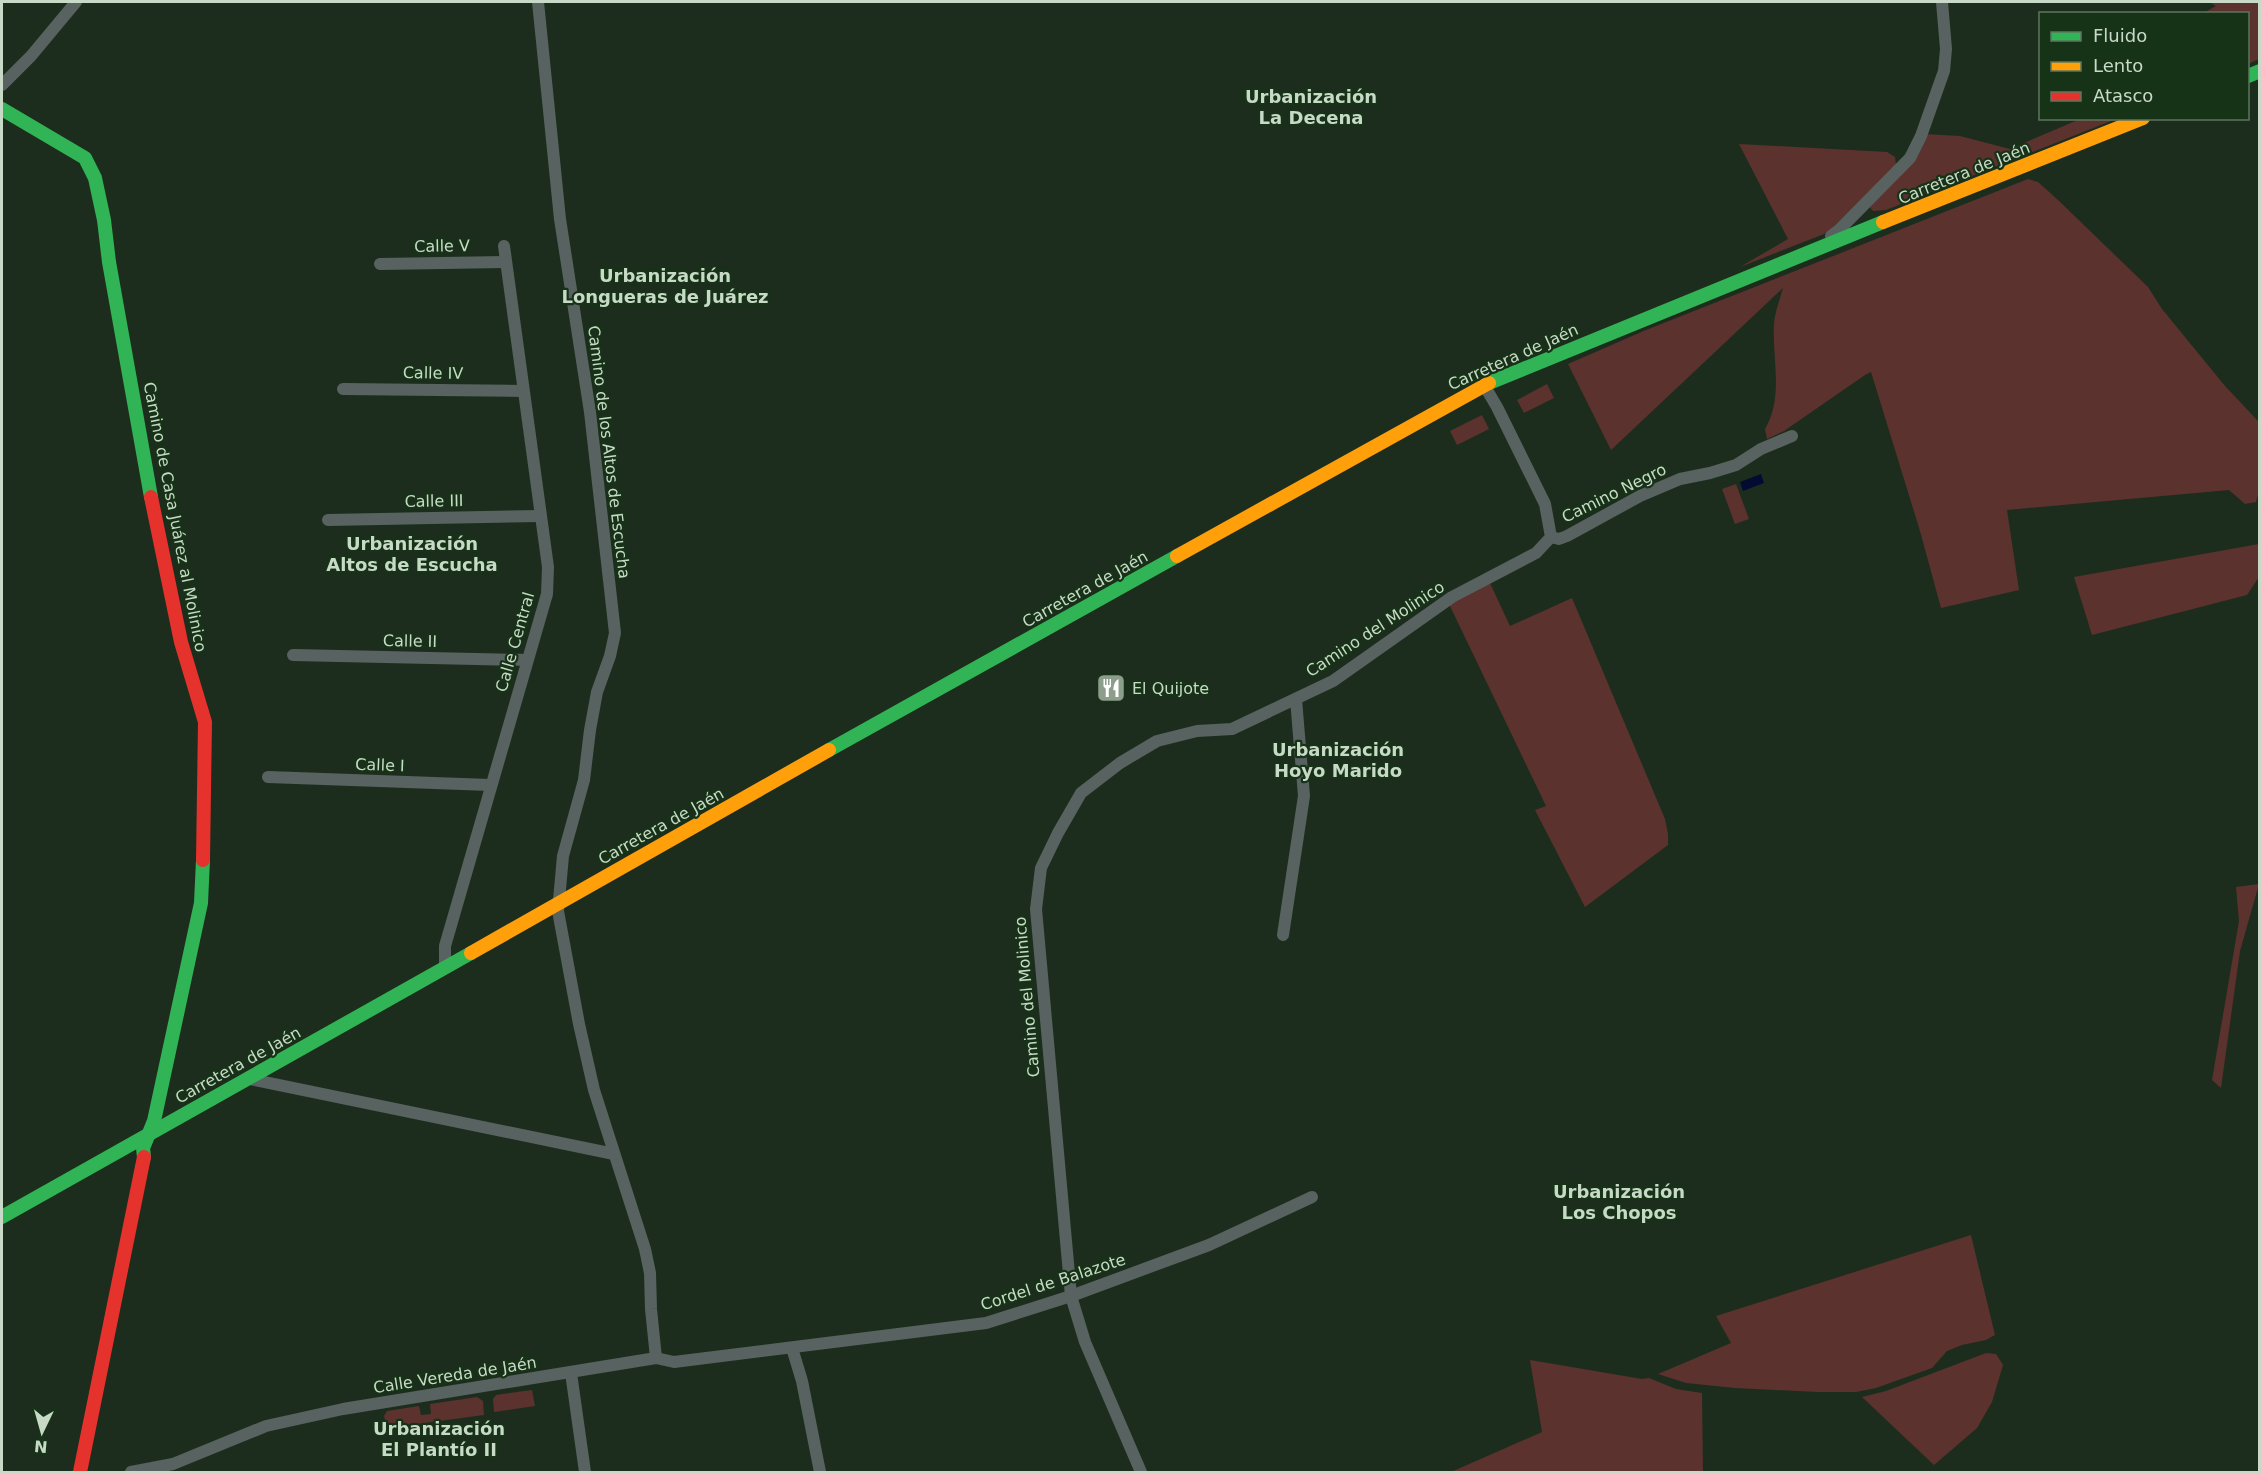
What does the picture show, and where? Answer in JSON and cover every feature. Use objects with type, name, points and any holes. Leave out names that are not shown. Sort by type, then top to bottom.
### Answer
[{"type":"main road","name":"Camino de Casa Juárez al Molinico","points":[[2,109],[85,158],[95,178],[148,484],[181,642],[205,722],[205,805],[201,903],[154,1121],[145,1141],[145,1161],[80,1473]]},
{"type":"main road","name":"Carretera de Jaén","points":[[2,1217],[83,1171],[145,1141],[247,1078],[558,902],[1484,386],[2138,120]]},
{"type":"street","points":[[2,85],[31,56],[76,2]]},
{"type":"street","name":"Camino de los Altos de Escucha","points":[[538,2],[560,219],[590,412],[615,633],[610,656],[597,692],[584,780],[563,856],[558,910],[594,1090],[645,1249],[650,1273],[656,1358]]},
{"type":"street","points":[[1802,255],[1839,230],[1910,158],[1921,136],[1944,71],[1946,49],[1942,2]]},
{"type":"street","name":"Calle Central","points":[[445,968],[445,946],[526,660],[547,594],[548,567],[522,391],[504,246]]},
{"type":"street","name":"Calle V","points":[[380,264],[505,262]]},
{"type":"street","points":[[1484,386],[1497,407],[1545,504],[1551,537]]},
{"type":"street","name":"Calle IV","points":[[343,389],[522,391]]},
{"type":"street","name":"Camino Negro","points":[[1551,537],[1559,539],[1567,536],[1640,496],[1680,479],[1724,470],[1761,449],[1792,436]]},
{"type":"street","name":"Calle III","points":[[328,520],[540,516]]},
{"type":"street","name":"Camino del Molinico","points":[[1141,1473],[1085,1342],[1071,1296],[1036,909],[1041,868],[1081,793],[1120,763],[1157,741],[1197,731],[1232,729],[1333,681],[1452,597],[1536,553],[1551,537]]},
{"type":"street","name":"Calle II","points":[[293,655],[526,660]]},
{"type":"street","points":[[1283,935],[1304,796],[1296,699]]},
{"type":"street","name":"Calle I","points":[[268,777],[490,785]]},
{"type":"street","points":[[247,1078],[614,1154]]},
{"type":"street","name":"Cordel de Balazote","points":[[792,1348],[986,1323],[1071,1296],[1209,1245],[1312,1197]]},
{"type":"street","points":[[792,1348],[802,1382],[820,1473]]},
{"type":"street","name":"Calle Vereda de Jaén","points":[[131,1473],[173,1468],[266,1426],[342,1409],[656,1358],[674,1362],[792,1348]]},
{"type":"street","points":[[571,1373],[585,1473]]},
{"type":"shaded area","points":[[2209,2],[2259,2],[2259,59],[2249,64],[2249,12],[2206,12],[2216,6]]},
{"type":"shaded area","points":[[2078,120],[2113,120],[1886,210],[1873,211],[1869,206],[1925,134],[1960,136],[2010,149]]},
{"type":"shaded area","points":[[1739,144],[1887,152],[1895,157],[1896,165],[1829,232],[1740,267],[1788,239]]},
{"type":"shaded area","points":[[2028,179],[2038,182],[2058,200],[2148,287],[2162,309],[2225,386],[2259,422],[2259,491],[2256,502],[2245,504],[2229,490],[2007,510],[2019,590],[1941,608],[1871,372],[1784,431],[1767,439],[1765,429],[1771,417],[1776,391],[1774,324],[1783,288],[1611,450],[1568,364],[1646,330]]},
{"type":"shaded area","points":[[1547,384],[1554,398],[1524,413],[1517,400]]},
{"type":"shaded area","points":[[1482,415],[1489,429],[1457,445],[1450,431]]},
{"type":"shaded area","points":[[1736,484],[1749,519],[1735,524],[1722,489]]},
{"type":"shaded area","points":[[2259,544],[2259,577],[2247,595],[2092,635],[2074,577]]},
{"type":"shaded area","points":[[1489,581],[1510,626],[1572,598],[1665,819],[1668,845],[1585,907],[1535,810],[1546,806],[1449,604]]},
{"type":"shaded area","points":[[2259,884],[2240,951],[2221,1088],[2212,1080],[2239,921],[2236,887]]},
{"type":"shaded area","points":[[1971,1235],[1995,1335],[1986,1340],[1947,1351],[1932,1368],[1876,1388],[1856,1392],[1735,1388],[1686,1383],[1658,1374],[1731,1343],[1716,1316]]},
{"type":"shaded area","points":[[1986,1353],[1996,1354],[2003,1365],[1992,1402],[1977,1428],[1934,1465],[1862,1397],[1886,1391]]},
{"type":"shaded area","points":[[1530,1360],[1642,1379],[1649,1378],[1676,1389],[1702,1393],[1703,1472],[1451,1472],[1542,1432]]},
{"type":"shaded area","points":[[532,1390],[535,1406],[494,1412],[493,1399],[496,1395]]},
{"type":"shaded area","points":[[477,1397],[483,1401],[484,1415],[387,1428],[384,1416],[387,1411],[419,1406],[421,1415],[431,1414],[430,1404]]},
{"type":"water","points":[[1761,474],[1764,483],[1743,491],[1740,482]]},
{"type":"traffic: fast","points":[[2249,76],[2260,71]]},
{"type":"traffic: fast","points":[[2,109],[85,158],[95,178],[151,497]]},
{"type":"traffic: fast","points":[[1489,383],[1883,222]]},
{"type":"traffic: fast","points":[[829,750],[1177,556]]},
{"type":"traffic: fast","points":[[144,1157],[143,1148],[154,1121],[201,903],[203,860]]},
{"type":"traffic: fast","points":[[2,1217],[471,953]]},
{"type":"traffic: slow","points":[[1883,222],[2138,120]]},
{"type":"traffic: slow","points":[[1177,556],[1489,383]]},
{"type":"traffic: slow","points":[[471,953],[829,750]]},
{"type":"traffic: jam","points":[[151,497],[181,642],[205,722],[203,860]]},
{"type":"traffic: jam","points":[[80,1472],[144,1157]]},
{"type":"place","name":"El Quijote","points":[[1111,688]]},
{"type":"district","name":"Urbanización La Decena","points":[[1311,106]]},
{"type":"district","name":"Urbanización Longueras de Juárez","points":[[665,285]]},
{"type":"district","name":"Urbanización Altos de Escucha","points":[[412,553]]},
{"type":"district","name":"Urbanización Hoyo Marido","points":[[1338,759]]},
{"type":"district","name":"Urbanización Los Chopos","points":[[1619,1201]]},
{"type":"district","name":"Urbanización El Plantío II","points":[[439,1438]]}]
